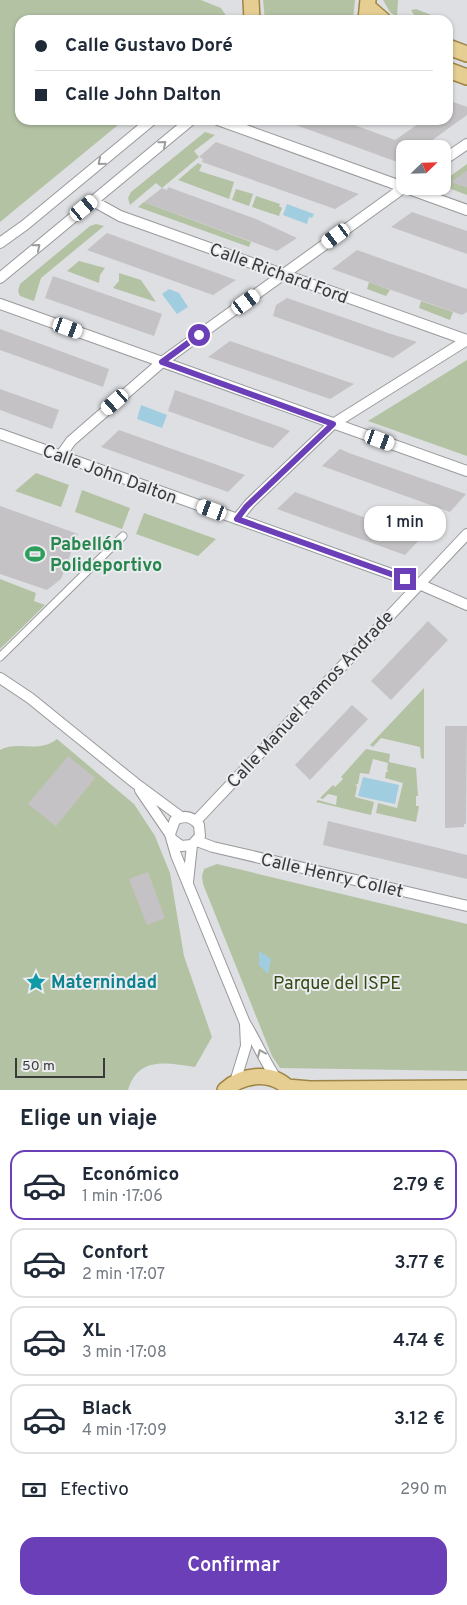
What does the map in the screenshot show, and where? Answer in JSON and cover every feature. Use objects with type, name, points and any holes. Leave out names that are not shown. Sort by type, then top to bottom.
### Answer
[{"type":"main road","points":[[453,49],[467,54]]},
{"type":"main road","points":[[453,72],[467,78]]},
{"type":"main road","points":[[230,1086],[249,1077],[264,1076],[285,1086],[310,1089],[467,1088]]},
{"type":"street","points":[[0,243],[25,225],[146,125]]},
{"type":"street","points":[[0,278],[185,125]]},
{"type":"street","points":[[232,125],[396,183]]},
{"type":"street","points":[[451,155],[467,144]]},
{"type":"street","points":[[61,456],[71,441],[162,362],[396,194]]},
{"type":"street","points":[[427,195],[467,210]]},
{"type":"street","name":"Calle Richard Ford","points":[[93,201],[120,216],[467,340]]},
{"type":"street","points":[[0,304],[467,471]]},
{"type":"street","points":[[237,519],[246,507],[333,424],[467,340]]},
{"type":"street","name":"Calle John Dalton","points":[[0,434],[419,584],[467,605]]},
{"type":"street","name":"Calle Manuel Ramos Andrade","points":[[196,821],[467,534]]},
{"type":"street","points":[[0,657],[124,536]]},
{"type":"street","points":[[0,678],[35,702],[135,783],[181,817],[191,818],[196,821],[200,830],[195,843],[188,882]]},
{"type":"street","points":[[135,783],[171,837],[181,846],[195,843]]},
{"type":"street","points":[[181,817],[171,826],[171,837],[176,855],[245,1023],[255,1038],[266,1064],[285,1086]]},
{"type":"street","name":"Calle Henry Collet","points":[[195,843],[467,906]]},
{"type":"street","points":[[230,1086],[246,1046],[245,1023]]},
{"type":"green space","points":[[0,0],[201,0],[221,8],[226,15],[15,15],[15,125],[118,125],[0,222]]},
{"type":"green space","points":[[263,0],[355,0],[354,15],[264,15]]},
{"type":"green space","points":[[383,0],[398,0],[397,15],[390,12]]},
{"type":"green space","points":[[416,9],[431,15],[414,15],[411,10]]},
{"type":"green space","points":[[205,132],[215,135],[194,151],[199,157],[162,188],[156,183],[130,205],[128,198],[131,192]]},
{"type":"green space","points":[[198,163],[202,165],[199,171],[234,182],[229,199],[178,180]]},
{"type":"green space","points":[[467,164],[467,171],[452,182],[467,187],[467,195],[451,189],[451,176]]},
{"type":"green space","points":[[236,189],[253,194],[249,206],[232,200]]},
{"type":"green space","points":[[256,196],[280,204],[279,206],[282,208],[279,216],[252,207]]},
{"type":"green space","points":[[144,202],[251,242],[249,247],[138,207]]},
{"type":"green space","points":[[96,224],[104,226],[41,278],[34,301],[20,296],[18,291],[20,284],[90,226]]},
{"type":"green space","points":[[79,261],[105,268],[100,275],[99,283],[67,271]]},
{"type":"green space","points":[[119,273],[141,280],[156,302],[113,288],[119,281]]},
{"type":"green space","points":[[369,282],[390,290],[386,296],[367,289]]},
{"type":"green space","points":[[421,301],[453,312],[450,320],[419,308]]},
{"type":"green space","points":[[467,360],[467,456],[368,421]]},
{"type":"green space","points":[[36,473],[69,485],[61,507],[15,491]]},
{"type":"green space","points":[[82,490],[130,508],[122,529],[75,512]]},
{"type":"green space","points":[[144,513],[216,539],[198,556],[136,534]]},
{"type":"green space","points":[[0,579],[36,593],[34,601],[45,605],[0,649]]},
{"type":"green space","points":[[424,688],[424,759],[421,758],[420,747],[381,738],[373,747],[370,745]]},
{"type":"green space","points":[[57,739],[134,804],[155,836],[170,873],[184,956],[212,1037],[195,1067],[155,1064],[146,1067],[133,1079],[128,1090],[0,1090],[0,750],[14,746],[43,746]]},
{"type":"green space","points":[[366,749],[390,754],[389,762],[416,768],[418,796],[416,796],[416,806],[419,806],[416,822],[376,813],[378,803],[397,808],[403,783],[385,778],[386,772],[389,771],[387,770],[388,763],[373,759],[369,774],[360,773],[358,784],[355,785],[357,786],[355,797],[374,802],[371,815],[316,802],[318,800],[336,805],[337,796],[328,794],[323,799],[320,798],[333,785],[335,787],[343,779],[341,777]]},
{"type":"green space","name":"Parque del ISPE","points":[[217,864],[467,924],[467,1071],[280,1068],[272,1056],[203,884],[202,876],[204,869]]},
{"type":"water","points":[[287,204],[314,214],[312,218],[309,217],[307,224],[283,215]]},
{"type":"water","points":[[169,289],[179,293],[188,307],[177,314],[162,294]]},
{"type":"water","points":[[141,405],[167,415],[162,428],[137,419]]},
{"type":"water","points":[[363,777],[399,785],[395,804],[358,796]]},
{"type":"water","points":[[259,951],[271,959],[268,974],[259,965]]},
{"type":"building","points":[[453,102],[467,107],[467,115],[432,140],[396,140],[396,162],[296,125],[354,125],[395,140],[417,125],[453,125]]},
{"type":"building","points":[[216,142],[359,194],[335,209],[202,162],[203,159],[199,157]]},
{"type":"building","points":[[467,171],[467,187],[451,182]]},
{"type":"building","points":[[168,187],[256,219],[297,238],[277,251],[144,202],[162,188],[167,190]]},
{"type":"building","points":[[412,212],[467,231],[467,254],[391,227]]},
{"type":"building","points":[[107,233],[236,280],[213,295],[87,250]]},
{"type":"building","points":[[357,250],[467,289],[467,312],[462,315],[332,269]]},
{"type":"building","points":[[53,276],[162,314],[154,336],[45,298]]},
{"type":"building","points":[[287,298],[417,342],[393,358],[273,316],[276,305]]},
{"type":"building","points":[[0,329],[109,369],[103,387],[0,350]]},
{"type":"building","points":[[230,341],[354,384],[330,399],[208,357]]},
{"type":"building","points":[[0,389],[59,410],[52,429],[0,410]]},
{"type":"building","points":[[175,390],[290,431],[273,448],[252,441],[168,411]]},
{"type":"building","points":[[119,430],[245,475],[228,492],[101,447]]},
{"type":"building","points":[[340,449],[466,494],[450,512],[322,466]]},
{"type":"building","points":[[295,492],[421,538],[405,555],[277,509]]},
{"type":"building","name":"Pabellón Polideportivo","points":[[0,506],[78,534],[61,579],[47,590],[0,574]]},
{"type":"building","points":[[428,621],[448,640],[391,700],[371,681]]},
{"type":"building","points":[[352,705],[368,719],[310,780],[295,765]]},
{"type":"building","points":[[445,726],[467,726],[466,824],[464,824],[464,827],[445,828]]},
{"type":"building","points":[[68,756],[95,778],[56,826],[28,804]]},
{"type":"building","points":[[328,821],[467,855],[467,879],[323,845]]},
{"type":"building","points":[[148,872],[165,918],[147,925],[129,879]]},
{"type":"place","name":"Pabellón Polideportivo","points":[[35,554]]},
{"type":"place","name":"Maternindad","points":[[36,982]]},
{"type":"route","points":[[199,335],[162,362],[333,424],[246,507],[237,519],[405,579]]}]
